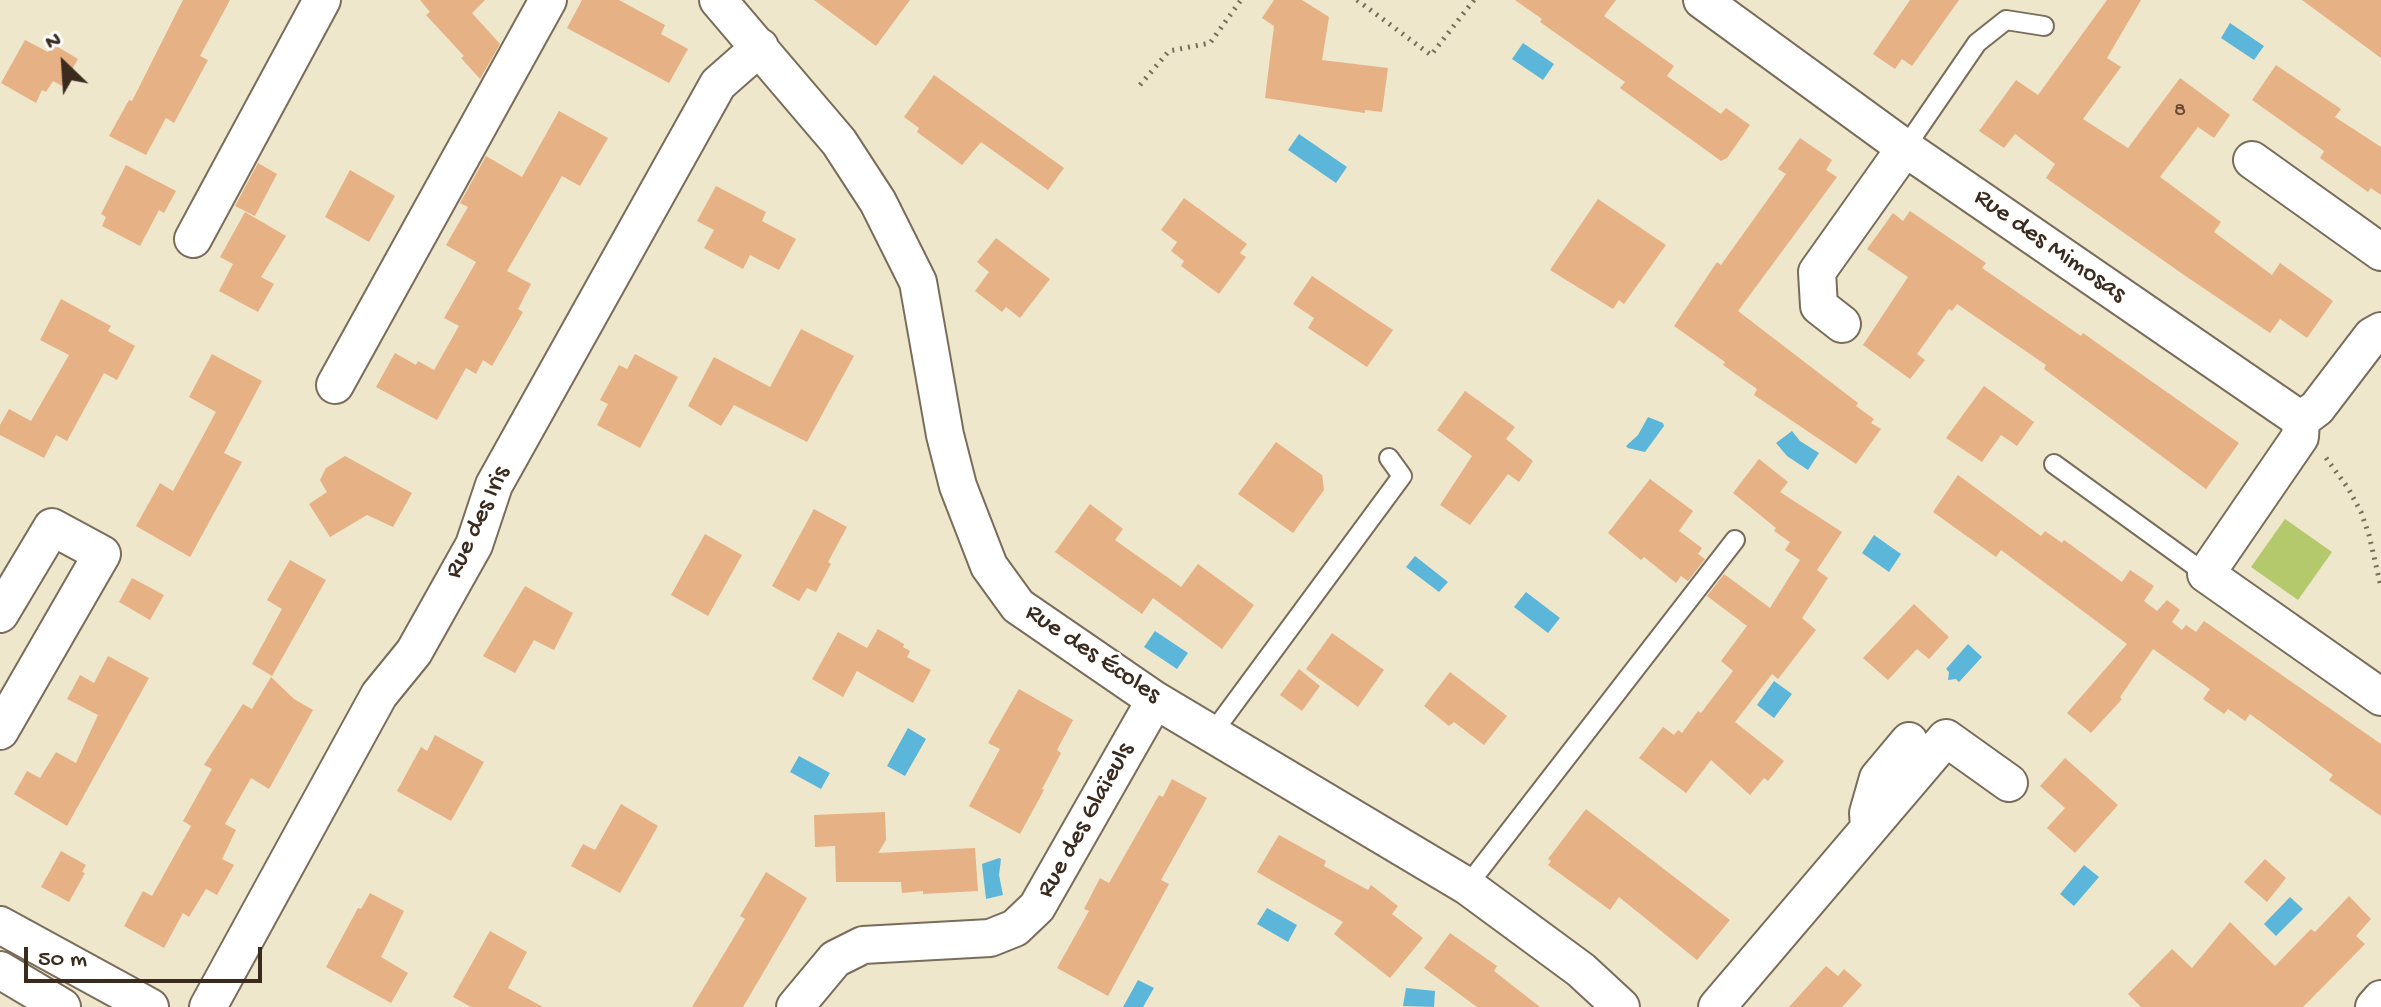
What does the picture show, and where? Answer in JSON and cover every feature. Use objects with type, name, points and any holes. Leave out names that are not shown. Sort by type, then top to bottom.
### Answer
[{"type":"street","points":[[193,239],[322,0]]},
{"type":"street","points":[[335,385],[548,0]]},
{"type":"street","name":"Rue des Écoles","points":[[718,0],[839,142],[878,202],[918,282],[945,435],[958,486],[989,566],[1018,606],[1211,735],[1467,886],[1581,970],[1621,1007]]},
{"type":"street","name":"Rue des Mimosas","points":[[1702,0],[2300,428]]},
{"type":"street","name":"Rue des Iris","points":[[208,1007],[379,695],[414,652],[474,545],[494,485],[718,84],[760,47]]},
{"type":"street","points":[[1842,324],[1819,306],[1817,272],[1905,148]]},
{"type":"street","points":[[2252,160],[2381,252]]},
{"type":"street","points":[[2381,331],[2372,336],[2300,428],[2206,574],[2381,697]]},
{"type":"street","points":[[0,614],[52,527],[102,554],[0,731]]},
{"type":"street","name":"Rue des Glaïeuls","points":[[795,1007],[835,959],[863,945],[990,938],[1015,928],[1037,907],[1155,700]]},
{"type":"street","points":[[1717,1007],[1946,738],[2009,783]]},
{"type":"street","points":[[1869,829],[1868,813],[1878,778],[1909,741]]},
{"type":"street","points":[[0,925],[150,1007]]},
{"type":"street","points":[[0,970],[62,1007]]},
{"type":"street","points":[[2374,1007],[2381,999]]},
{"type":"lane","points":[[1905,148],[1977,43],[2006,20],[2044,26]]},
{"type":"lane","points":[[1211,735],[1402,476],[1389,458]]},
{"type":"lane","points":[[2054,464],[2206,574]]},
{"type":"lane","points":[[1467,886],[1735,540]]},
{"type":"path","points":[[1140,85],[1169,51],[1210,43],[1241,0]]},
{"type":"path","points":[[1357,0],[1431,55],[1474,0]]},
{"type":"path","points":[[2300,428],[2334,466],[2348,488],[2369,535],[2381,587]]},
{"type":"green space","points":[[2285,519],[2332,552],[2298,600],[2251,567]]},
{"type":"water","points":[[2230,23],[2264,46],[2254,60],[2221,38]]},
{"type":"water","points":[[1523,43],[1554,64],[1543,80],[1512,59]]},
{"type":"water","points":[[1299,134],[1347,167],[1336,183],[1288,150]]},
{"type":"water","points":[[1648,417],[1664,426],[1645,452],[1628,448],[1626,446],[1638,435]]},
{"type":"water","points":[[1792,431],[1800,441],[1819,453],[1808,470],[1787,456],[1776,443]]},
{"type":"water","points":[[1874,535],[1901,554],[1889,572],[1862,553]]},
{"type":"water","points":[[1415,556],[1448,582],[1439,592],[1406,567]]},
{"type":"water","points":[[1526,592],[1560,618],[1548,633],[1514,607]]},
{"type":"water","points":[[1155,631],[1188,653],[1177,669],[1144,647]]},
{"type":"water","points":[[1968,644],[1982,657],[1959,682],[1956,679],[1948,680],[1949,672],[1946,669]]},
{"type":"water","points":[[1774,681],[1792,694],[1774,718],[1757,705]]},
{"type":"water","points":[[908,728],[926,739],[905,776],[887,766]]},
{"type":"water","points":[[799,756],[830,773],[821,789],[790,772]]},
{"type":"water","points":[[999,858],[1003,895],[986,899],[982,864]]},
{"type":"water","points":[[2084,865],[2099,877],[2074,906],[2060,894]]},
{"type":"water","points":[[2290,897],[2303,909],[2276,936],[2264,924]]},
{"type":"water","points":[[1267,908],[1297,925],[1288,942],[1257,924]]},
{"type":"water","points":[[1138,980],[1154,988],[1143,1007],[1123,1007]]},
{"type":"water","points":[[1406,988],[1435,991],[1434,1007],[1403,1006]]},
{"type":"building","points":[[183,0],[230,0],[200,56],[208,60],[174,123],[166,118],[146,155],[109,136],[129,100],[132,101]]},
{"type":"building","points":[[420,0],[485,0],[472,13],[500,44],[480,79],[461,58],[464,56],[426,15],[430,12]]},
{"type":"building","points":[[582,0],[619,0],[665,25],[661,34],[688,49],[669,83],[567,28]]},
{"type":"building","points":[[814,0],[910,0],[876,46]]},
{"type":"building","points":[[1274,0],[1302,0],[1329,17],[1322,60],[1388,68],[1382,112],[1365,110],[1365,113],[1265,98],[1274,26],[1262,18]]},
{"type":"building","points":[[1515,0],[1616,0],[1604,16],[1674,66],[1667,76],[1721,114],[1726,108],[1750,125],[1727,158],[1721,161],[1620,88],[1625,82],[1540,22],[1542,19]]},
{"type":"building","points":[[1910,0],[1959,0],[1912,66],[1902,59],[1895,69],[1873,54]]},
{"type":"building","points":[[2107,0],[2141,0],[2107,58],[2121,67],[2083,119],[2128,148],[2180,78],[2230,115],[2214,138],[2198,127],[2160,177],[2221,222],[2214,232],[2272,275],[2280,263],[2333,301],[2307,338],[2280,319],[2270,333],[2184,275],[2046,178],[2055,164],[2015,134],[2004,148],[1979,131],[2016,80],[2038,95]]},
{"type":"building","points":[[2302,0],[2381,0],[2381,58]]},
{"type":"building","points":[[25,40],[48,52],[53,44],[78,59],[62,86],[53,81],[46,92],[42,90],[36,103],[1,83]]},
{"type":"building","points":[[2276,65],[2341,109],[2335,117],[2381,147],[2381,195],[2371,188],[2368,192],[2320,158],[2324,151],[2252,100]]},
{"type":"building","points":[[934,75],[1064,168],[1048,190],[981,142],[962,165],[917,132],[919,128],[904,117]]},
{"type":"building","points":[[559,111],[608,138],[580,186],[562,176],[507,271],[531,284],[518,309],[523,312],[492,366],[483,360],[476,374],[466,368],[437,420],[376,387],[395,353],[416,365],[418,361],[434,370],[459,326],[444,318],[476,262],[446,245],[468,207],[460,203],[486,156],[522,177]]},
{"type":"building","points":[[1800,138],[1832,160],[1826,170],[1837,177],[1738,311],[1858,403],[1856,406],[1874,419],[1871,423],[1881,429],[1856,464],[1754,395],[1757,389],[1674,326],[1717,262],[1721,265],[1786,174],[1778,169]]},
{"type":"building","points":[[258,163],[277,174],[255,216],[235,206]]},
{"type":"building","points":[[126,165],[176,191],[164,213],[159,210],[140,246],[102,226],[106,217],[101,214]]},
{"type":"building","points":[[350,170],[395,196],[369,242],[325,217]]},
{"type":"building","points":[[716,186],[766,212],[762,221],[796,239],[779,270],[750,255],[743,269],[704,248],[714,230],[697,221]]},
{"type":"building","points":[[1184,198],[1247,244],[1240,253],[1246,257],[1219,294],[1181,266],[1184,261],[1171,251],[1177,242],[1161,230]]},
{"type":"building","points":[[1598,199],[1666,245],[1624,304],[1619,300],[1613,309],[1550,270]]},
{"type":"building","points":[[1910,211],[1986,263],[1982,268],[2081,336],[2083,333],[2239,443],[2206,489],[2044,369],[2046,365],[1957,304],[1952,311],[1949,309],[1917,354],[1925,360],[1910,379],[1863,345],[1908,277],[1867,249],[1893,213],[1903,221]]},
{"type":"building","points":[[245,212],[286,236],[261,277],[274,284],[258,312],[219,291],[233,264],[220,257]]},
{"type":"building","points":[[996,238],[1050,279],[1020,318],[1006,307],[1002,312],[975,291],[989,272],[977,262]]},
{"type":"building","points":[[1312,276],[1393,330],[1367,367],[1308,328],[1314,318],[1293,304]]},
{"type":"building","points":[[61,299],[111,326],[108,331],[135,346],[117,380],[104,373],[67,441],[56,435],[44,458],[0,435],[0,425],[9,409],[31,421],[69,355],[40,340]]},
{"type":"building","points":[[801,329],[854,356],[807,442],[734,405],[721,426],[688,406],[714,357],[770,387]]},
{"type":"building","points":[[212,354],[262,381],[224,453],[242,462],[190,557],[136,526],[160,483],[173,491],[216,412],[189,397]]},
{"type":"building","points":[[635,354],[678,377],[640,448],[597,425],[608,404],[600,400],[619,365],[627,369]]},
{"type":"building","points":[[1984,386],[2034,422],[2017,446],[2001,435],[1982,462],[1946,438]]},
{"type":"building","points":[[1465,391],[1515,427],[1506,439],[1533,461],[1519,482],[1508,474],[1470,525],[1440,505],[1472,456],[1437,430]]},
{"type":"building","points":[[1276,442],[1322,475],[1324,490],[1293,533],[1238,494]]},
{"type":"building","points":[[345,456],[412,493],[393,527],[367,515],[330,537],[309,504],[327,492],[320,480],[326,468]]},
{"type":"building","points":[[1759,459],[1788,482],[1780,492],[1842,532],[1817,570],[1828,578],[1802,618],[1816,630],[1778,679],[1772,674],[1735,722],[1784,761],[1768,781],[1764,778],[1750,795],[1711,760],[1686,793],[1639,758],[1663,727],[1674,735],[1678,730],[1682,733],[1733,671],[1721,661],[1747,626],[1707,596],[1724,574],[1770,608],[1800,560],[1785,550],[1790,542],[1774,531],[1776,528],[1733,493]]},
{"type":"building","points":[[1958,475],[2041,536],[2045,531],[2062,543],[2064,540],[2122,582],[2130,570],[2154,586],[2144,601],[2157,611],[2167,600],[2180,610],[2172,622],[2182,630],[2186,625],[2196,632],[2204,621],[2381,744],[2381,816],[2329,780],[2333,775],[2250,714],[2245,721],[2228,709],[2224,714],[2203,699],[2210,689],[2153,649],[2120,697],[2122,699],[2091,733],[2067,713],[2127,644],[2001,550],[1996,557],[1933,512]]},
{"type":"building","points":[[1650,479],[1693,511],[1679,531],[1702,548],[1698,554],[1705,559],[1688,581],[1681,576],[1676,583],[1608,533]]},
{"type":"building","points":[[1090,504],[1123,529],[1115,540],[1181,587],[1198,564],[1254,605],[1222,649],[1153,598],[1142,614],[1055,552]]},
{"type":"building","points":[[814,509],[847,527],[816,592],[807,588],[799,601],[772,586]]},
{"type":"building","points":[[705,534],[742,555],[708,616],[671,595]]},
{"type":"building","points":[[290,560],[326,580],[272,676],[252,664],[282,609],[267,600]]},
{"type":"building","points":[[132,578],[164,595],[150,620],[119,602]]},
{"type":"building","points":[[525,586],[573,613],[554,650],[534,640],[515,673],[483,656]]},
{"type":"building","points":[[1914,604],[1949,637],[1929,659],[1917,649],[1888,680],[1863,658]]},
{"type":"building","points":[[878,629],[904,644],[903,647],[910,651],[907,657],[931,670],[913,703],[857,671],[843,697],[812,679],[838,632],[867,648]]},
{"type":"building","points":[[1332,633],[1384,670],[1358,707],[1306,669]]},
{"type":"building","points":[[108,656],[149,678],[67,826],[14,794],[27,771],[40,778],[56,752],[76,763],[98,715],[67,699],[80,675],[94,683]]},
{"type":"building","points":[[1299,669],[1320,686],[1302,711],[1280,695]]},
{"type":"building","points":[[1450,672],[1507,716],[1484,745],[1454,722],[1449,726],[1424,706]]},
{"type":"building","points":[[271,677],[294,699],[313,710],[269,789],[251,778],[225,824],[236,830],[222,859],[234,865],[217,895],[206,889],[189,917],[183,913],[164,948],[124,926],[143,891],[152,896],[191,826],[183,821],[212,769],[204,765],[243,704],[252,709]]},
{"type":"building","points":[[1019,689],[1073,720],[1057,750],[1061,753],[1044,790],[1020,834],[969,806],[1000,749],[988,743]]},
{"type":"building","points":[[435,735],[484,762],[451,821],[397,791],[421,747],[427,751]]},
{"type":"building","points":[[2065,758],[2118,805],[2075,853],[2047,828],[2065,808],[2040,786]]},
{"type":"building","points":[[1172,779],[1207,798],[1161,880],[1169,884],[1108,996],[1057,968],[1089,911],[1084,909],[1100,878],[1109,883],[1159,795],[1163,797]]},
{"type":"building","points":[[621,804],[658,826],[620,893],[571,866],[583,844],[595,850]]},
{"type":"building","points":[[1586,809],[1730,920],[1697,960],[1619,897],[1610,910],[1548,865],[1551,861],[1548,859]]},
{"type":"building","points":[[885,812],[886,840],[878,853],[975,848],[978,891],[902,893],[901,882],[836,882],[835,846],[815,847],[814,815]]},
{"type":"building","points":[[1279,835],[1326,861],[1324,866],[1368,890],[1371,885],[1398,906],[1392,914],[1423,938],[1390,978],[1334,934],[1343,922],[1257,872]]},
{"type":"building","points":[[61,851],[86,865],[82,872],[85,873],[69,902],[41,887]]},
{"type":"building","points":[[2265,859],[2286,878],[2267,902],[2244,882]]},
{"type":"building","points":[[766,872],[807,898],[743,1007],[692,1007],[745,919],[740,916]]},
{"type":"building","points":[[370,893],[404,911],[381,957],[408,973],[391,1003],[326,967],[358,908],[361,909]]},
{"type":"building","points":[[2349,896],[2371,919],[2356,936],[2365,944],[2303,1007],[2141,1007],[2128,994],[2172,949],[2192,968],[2230,922],[2275,966],[2311,929],[2315,932]]},
{"type":"building","points":[[490,931],[527,952],[508,988],[543,1007],[471,1007],[453,997]]},
{"type":"building","points":[[1450,933],[1497,966],[1494,971],[1540,1007],[1477,1007],[1424,968]]},
{"type":"building","points":[[1826,966],[1838,976],[1844,969],[1862,985],[1842,1007],[1789,1007]]}]
